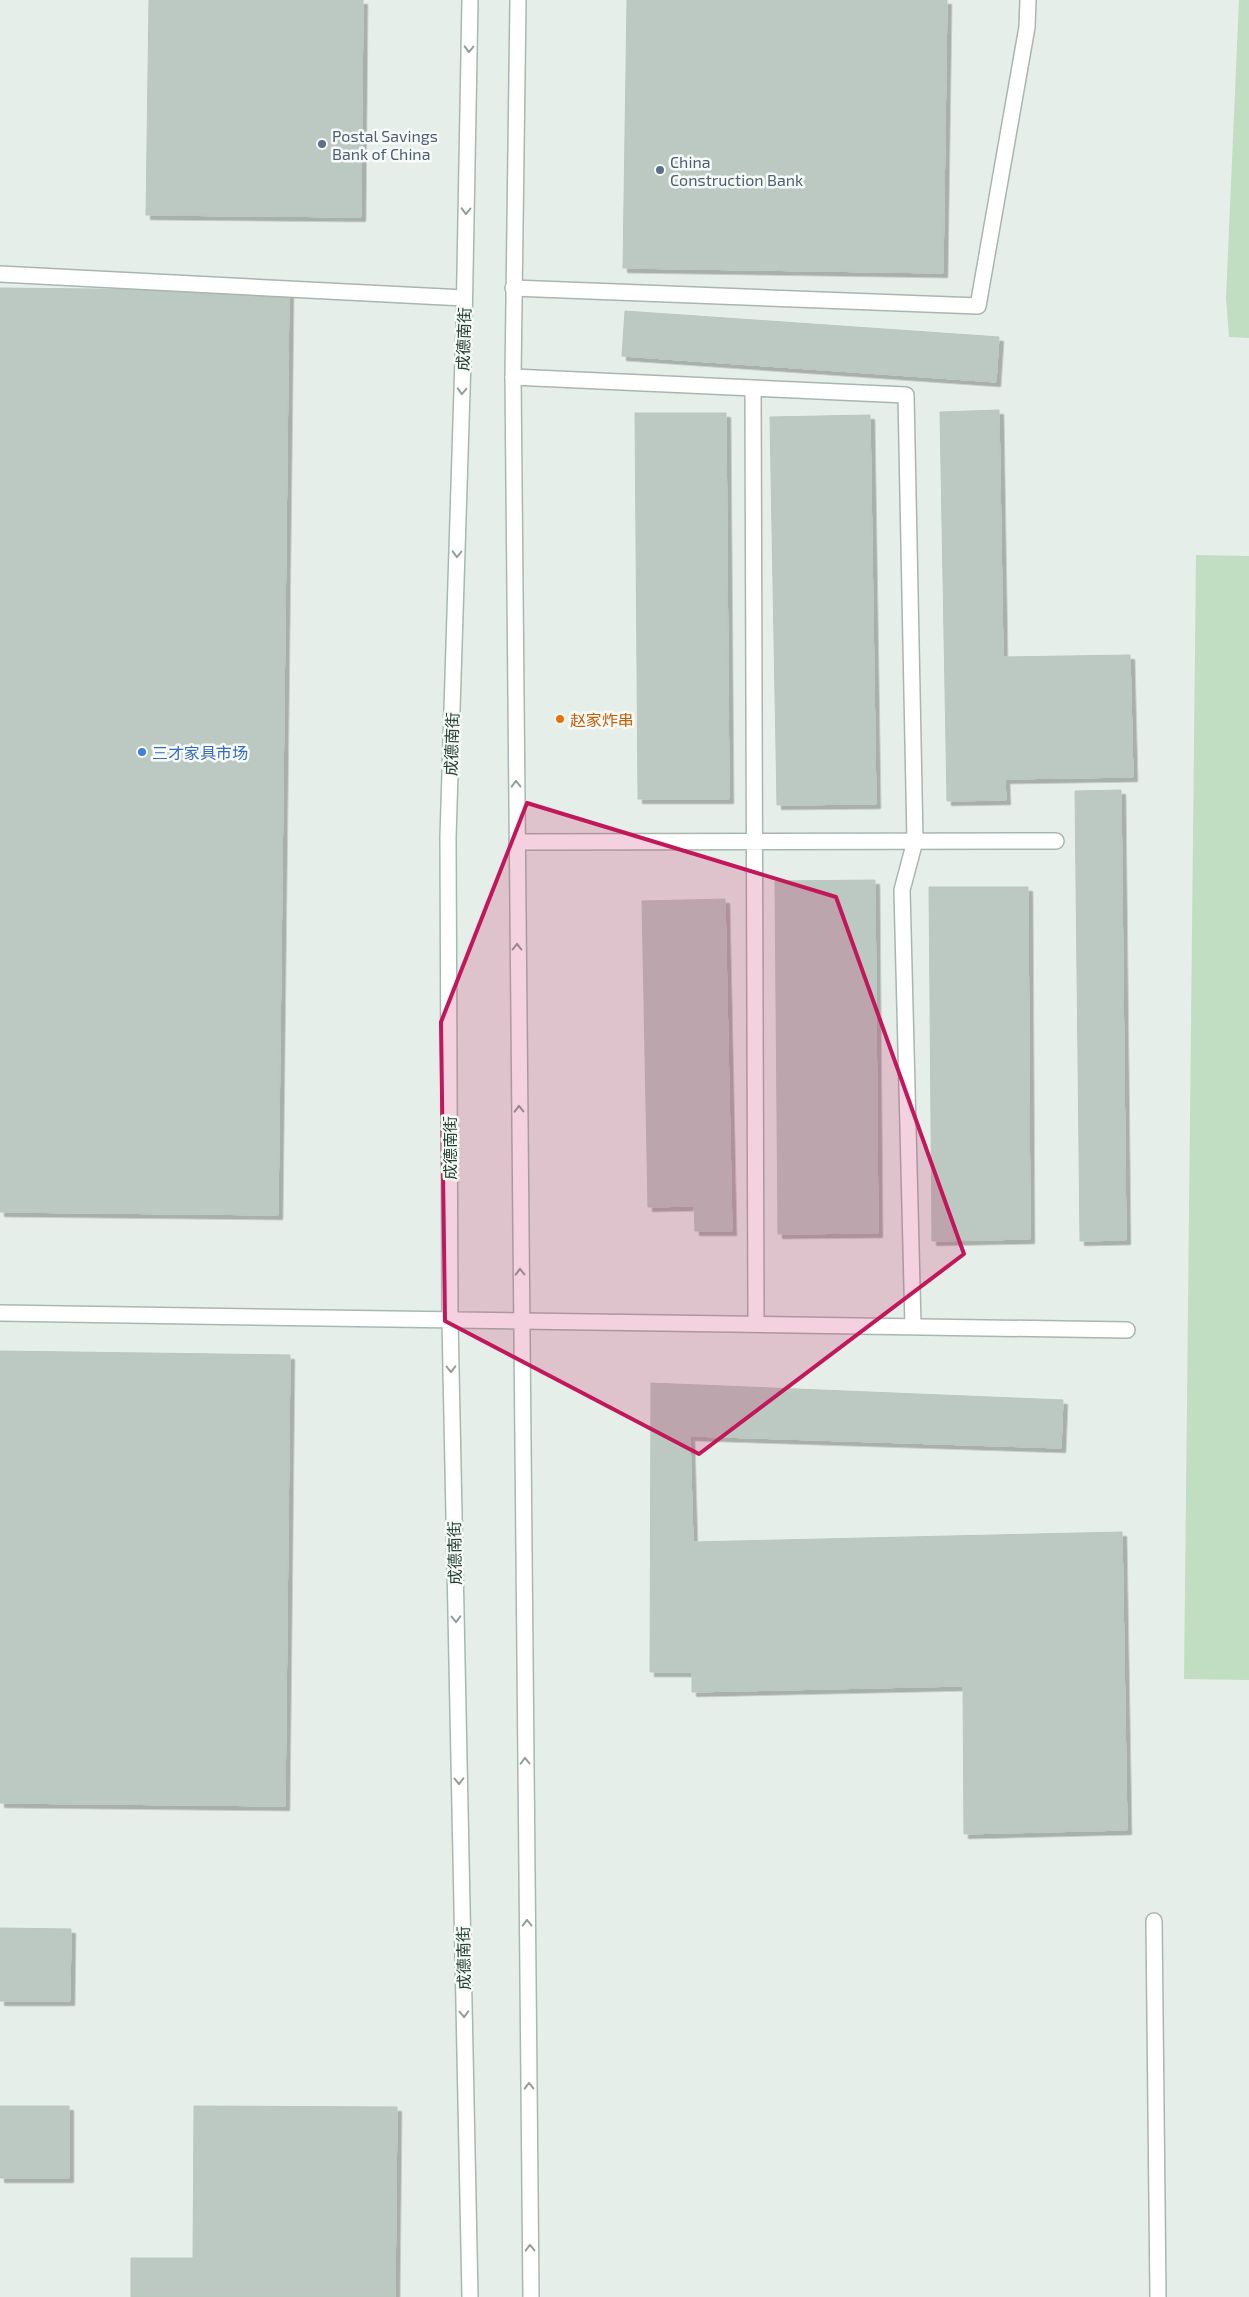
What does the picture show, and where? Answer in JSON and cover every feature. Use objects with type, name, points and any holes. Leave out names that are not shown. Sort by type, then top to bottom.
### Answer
[{"type":"main road","name":"成德南街","points":[[470,0],[464,298],[448,837],[450,1320],[470,2297]]},
{"type":"main road","points":[[518,0],[512,377],[531,2297]]},
{"type":"main road","points":[[513,288],[978,306],[1026,27],[1028,0]]},
{"type":"main road","points":[[0,274],[464,298]]},
{"type":"main road","points":[[512,377],[906,395],[915,841],[902,890],[913,1326]]},
{"type":"main road","points":[[753,389],[756,1324]]},
{"type":"main road","points":[[517,842],[1056,841]]},
{"type":"main road","points":[[0,1313],[1127,1330]]},
{"type":"main road","points":[[1154,1921],[1158,2297]]},
{"type":"highlighted area","points":[[527,803],[836,897],[964,1254],[699,1454],[445,1321],[441,1022]]},
{"type":"green space","points":[[1239,0],[1249,0],[1249,338],[1229,337],[1226,298]]},
{"type":"green space","points":[[1196,555],[1249,556],[1249,1680],[1184,1679]]},
{"type":"building","points":[[149,0],[363,0],[361,217],[146,215]]},
{"type":"building","points":[[627,0],[947,0],[943,273],[623,268]]},
{"type":"building","name":"三才家具市场","points":[[0,288],[289,291],[278,1215],[0,1212]]},
{"type":"building","points":[[625,311],[999,337],[996,382],[622,356]]},
{"type":"building","points":[[999,410],[1003,657],[1130,655],[1133,777],[1005,779],[1006,800],[947,801],[940,412]]},
{"type":"building","points":[[635,413],[726,413],[729,799],[638,799]]},
{"type":"building","points":[[870,415],[876,804],[777,805],[770,417]]},
{"type":"building","points":[[1121,790],[1126,1240],[1080,1241],[1075,791]]},
{"type":"building","points":[[875,880],[878,1233],[778,1234],[775,881]]},
{"type":"building","points":[[929,887],[1028,887],[1030,1239],[932,1241]]},
{"type":"building","points":[[725,899],[732,1231],[695,1231],[694,1206],[648,1207],[642,901]]},
{"type":"building","points":[[0,1351],[290,1355],[285,1806],[0,1803]]},
{"type":"building","points":[[651,1383],[1063,1400],[1061,1448],[690,1436],[693,1542],[1122,1532],[1127,1830],[964,1834],[963,1686],[692,1692],[692,1672],[650,1672]]},
{"type":"building","points":[[0,1928],[71,1929],[70,2001],[0,2001]]},
{"type":"building","points":[[0,2106],[69,2106],[69,2178],[0,2178]]},
{"type":"building","points":[[194,2106],[397,2107],[395,2297],[131,2297],[131,2258],[193,2258]]},
{"type":"place","name":"Postal Savings Bank of China","points":[[322,144]]},
{"type":"place","name":"China Construction Bank","points":[[660,170]]},
{"type":"place","name":"赵家炸串","points":[[560,719]]},
{"type":"place","name":"三才家具市场","points":[[142,752]]}]
